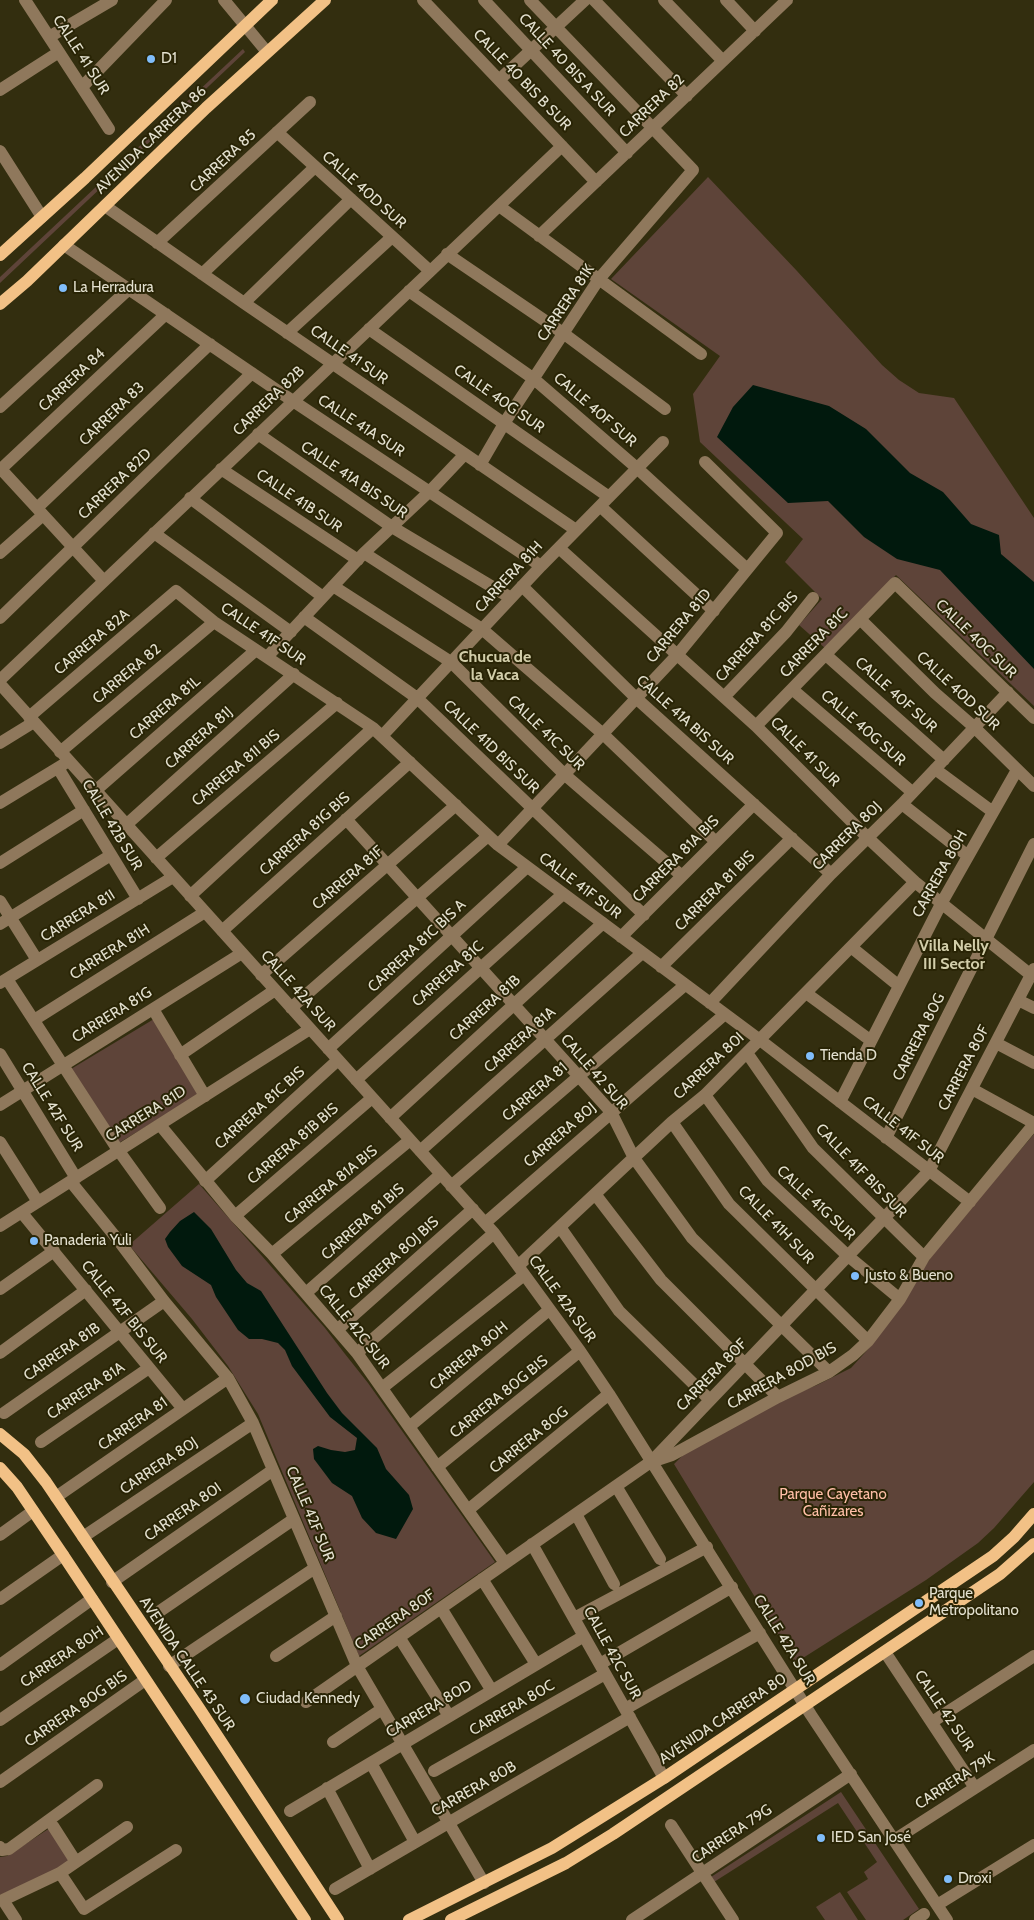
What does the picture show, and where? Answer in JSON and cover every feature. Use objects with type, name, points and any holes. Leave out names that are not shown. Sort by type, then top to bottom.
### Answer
[{"type":"main road","name":"AVENIDA CARRERA 86","points":[[0,304],[325,0]]},
{"type":"main road","name":"AVENIDA CARRERA 86","points":[[0,255],[245,26],[267,1]]},
{"type":"main road","name":"AVENIDA CALLE 43 SUR","points":[[0,1434],[35,1466],[338,1920]]},
{"type":"main road","points":[[1,1470],[33,1511],[63,1555],[305,1920]]},
{"type":"main road","name":"AVENIDA CARRERA 80","points":[[409,1920],[567,1840],[664,1778],[993,1556],[1014,1537],[1034,1514]]},
{"type":"main road","points":[[451,1920],[574,1858],[658,1805],[1000,1574],[1034,1544]]},
{"type":"street","name":"CALLE 41 SUR","points":[[25,0],[109,129]]},
{"type":"street","points":[[49,37],[112,0]]},
{"type":"street","points":[[224,0],[268,52]]},
{"type":"street","name":"CALLE 40 BIS B SUR","points":[[424,0],[596,182]]},
{"type":"street","name":"CALLE 40 BIS A SUR","points":[[484,0],[627,152]]},
{"type":"street","points":[[530,0],[653,128]]},
{"type":"street","points":[[499,80],[585,0]]},
{"type":"street","points":[[594,0],[687,96]]},
{"type":"street","points":[[664,0],[723,61]]},
{"type":"street","points":[[726,0],[755,31]]},
{"type":"street","name":"CARRERA 82","points":[[539,236],[787,0]]},
{"type":"street","points":[[82,87],[159,3]]},
{"type":"street","points":[[0,90],[59,52]]},
{"type":"street","name":"CARRERA 85","points":[[157,243],[310,102]]},
{"type":"street","name":"CARRERA 81K","points":[[480,465],[505,422],[600,279],[693,170],[653,128]]},
{"type":"street","name":"CALLE 40D SUR","points":[[277,132],[430,271]]},
{"type":"street","name":"CARRERA 82B","points":[[0,682],[190,498],[562,146]]},
{"type":"street","points":[[0,151],[42,217]]},
{"type":"street","points":[[202,274],[315,167]]},
{"type":"street","points":[[244,303],[351,199]]},
{"type":"street","name":"CALLE 41 SUR","points":[[105,206],[576,530]]},
{"type":"street","points":[[499,206],[702,354]]},
{"type":"street","points":[[287,332],[392,237]]},
{"type":"street","name":"CALLE 41A SUR","points":[[64,245],[293,401],[541,566]]},
{"type":"street","points":[[447,254],[563,333],[665,409]]},
{"type":"street","points":[[0,407],[129,289]]},
{"type":"street","name":"CALLE 40F SUR","points":[[409,291],[534,379],[638,469],[747,569]]},
{"type":"street","name":"CARRERA 84","points":[[2,474],[166,314]]},
{"type":"street","name":"CALLE 40G SUR","points":[[369,329],[505,422],[605,501],[714,611]]},
{"type":"street","name":"CARRERA 83","points":[[0,553],[40,511],[210,344]]},
{"type":"street","name":"CARRERA 82D","points":[[0,618],[252,373]]},
{"type":"street","name":"CALLE 41A BIS SUR","points":[[258,434],[392,527],[512,598]]},
{"type":"street","name":"CARRERA 81H","points":[[190,896],[417,698],[541,566],[663,442]]},
{"type":"street","points":[[261,654],[291,632],[361,557],[430,491],[465,454]]},
{"type":"street","name":"CARRERA 81D","points":[[498,845],[678,654],[777,533],[705,462]]},
{"type":"street","name":"CALLE 41B SUR","points":[[221,469],[361,557],[482,629],[603,734],[716,842]]},
{"type":"street","points":[[2,474],[40,511],[104,581]]},
{"type":"street","points":[[190,498],[323,597]]},
{"type":"street","points":[[154,533],[291,632]]},
{"type":"street","name":"CALLE 41 SUR","points":[[559,548],[756,726],[868,838],[915,882],[986,940],[1032,972]]},
{"type":"street","name":"CARRERA 81C","points":[[756,726],[895,583]]},
{"type":"street","name":"CALLE 40C SUR","points":[[895,583],[1034,718]]},
{"type":"street","name":"CALLE 41C SUR","points":[[333,586],[451,662],[564,774],[682,876]]},
{"type":"street","name":"CALLE 41A BIS SUR","points":[[522,586],[636,698],[831,874]]},
{"type":"street","name":"CALLE 41F SUR","points":[[176,592],[214,622],[337,703],[377,732],[498,845],[760,1040],[970,1202]]},
{"type":"street","name":"CARRERA 82A","points":[[0,743],[32,719],[176,592]]},
{"type":"street","name":"CARRERA 81C BIS","points":[[724,697],[786,632],[813,598]]},
{"type":"street","name":"CALLE 41D BIS SUR","points":[[304,617],[417,698],[644,915]]},
{"type":"street","name":"CALLE 40D SUR","points":[[860,619],[935,693],[974,726],[1034,786]]},
{"type":"street","name":"CARRERA 82","points":[[0,803],[62,760],[214,622]]},
{"type":"street","name":"CARRERA 81L","points":[[96,791],[261,654]]},
{"type":"street","name":"CALLE 40F SUR","points":[[826,654],[940,765],[992,812]]},
{"type":"street","name":"CARRERA 81J","points":[[126,825],[294,674]]},
{"type":"street","name":"CALLE 42B SUR","points":[[0,682],[32,719],[62,760],[84,810],[138,899]]},
{"type":"street","name":"CALLE 40G SUR","points":[[792,689],[912,792]]},
{"type":"street","name":"CARRERA 80J","points":[[710,1003],[831,874],[940,765],[974,726],[1008,692]]},
{"type":"street","name":"CARRERA 81I BIS","points":[[156,858],[337,703]]},
{"type":"street","name":"CALLE 42A SUR","points":[[62,760],[96,791],[494,1233],[610,1394],[806,1706],[947,1920]]},
{"type":"street","name":"CARRERA 81G BIS","points":[[222,931],[410,762]]},
{"type":"street","name":"CARRERA 80H","points":[[840,1102],[870,1040],[942,904],[1017,770]]},
{"type":"street","name":"CARRERA 81A BIS","points":[[621,937],[754,804]]},
{"type":"street","points":[[902,804],[968,856]]},
{"type":"street","name":"CARRERA 81F","points":[[261,975],[456,806]]},
{"type":"street","points":[[0,863],[84,810]]},
{"type":"street","name":"CALLE 42 SUR","points":[[346,819],[611,1112],[634,1158],[692,1238],[829,1372]]},
{"type":"street","points":[[291,1008],[488,836]]},
{"type":"street","name":"CARRERA 81 BIS","points":[[661,967],[792,838]]},
{"type":"street","name":"CARRERA 80G","points":[[886,1138],[1034,844]]},
{"type":"street","points":[[5,921],[111,855]]},
{"type":"street","name":"CARRERA 81C BIS A","points":[[328,1049],[527,867]]},
{"type":"street","name":"CARRERA 81I","points":[[4,981],[173,877]]},
{"type":"street","name":"CARRERA 80I","points":[[382,1388],[521,1270],[560,1227],[672,1122],[705,1095],[915,882]]},
{"type":"street","name":"CARRERA 81C","points":[[356,1080],[563,894]]},
{"type":"street","points":[[0,901],[5,921],[37,960]]},
{"type":"street","name":"CARRERA 81H","points":[[34,1020],[205,912]]},
{"type":"street","name":"CARRERA 81B","points":[[390,1118],[603,923]]},
{"type":"street","points":[[852,947],[899,986]]},
{"type":"street","name":"CARRERA 81G","points":[[0,1105],[242,953]]},
{"type":"street","name":"CARRERA 81A","points":[[420,1151],[642,953]]},
{"type":"street","name":"CARRERA 80F","points":[[306,1702],[652,1462],[929,1171],[1032,972]]},
{"type":"street","points":[[4,981],[34,1020],[118,1151],[160,1208]]},
{"type":"street","name":"CARRERA 81","points":[[452,1186],[685,985]]},
{"type":"street","points":[[180,1056],[275,990]]},
{"type":"street","points":[[806,993],[870,1040]]},
{"type":"street","points":[[1018,1000],[1034,1008]]},
{"type":"street","points":[[153,1009],[205,1096]]},
{"type":"street","name":"CARRERA 80J","points":[[485,1222],[725,1014]]},
{"type":"street","name":"CARRERA 81D","points":[[0,1226],[310,1029]]},
{"type":"street","points":[[996,1043],[1034,1063]]},
{"type":"street","name":"CALLE 41F BIS SUR","points":[[747,1053],[813,1148],[924,1256]]},
{"type":"street","name":"CALLE 42F SUR","points":[[0,1054],[73,1180],[164,1301],[228,1378],[253,1423],[357,1666],[484,1883]]},
{"type":"street","name":"CARRERA 81C BIS","points":[[205,1181],[338,1060]]},
{"type":"street","points":[[972,1089],[1034,1124]]},
{"type":"street","name":"CALLE 41G SUR","points":[[705,1095],[766,1180],[848,1256],[900,1299]]},
{"type":"street","name":"CARRERA 81B BIS","points":[[235,1216],[372,1098]]},
{"type":"street","name":"CALLE 41H SUR","points":[[672,1122],[729,1204],[868,1340]]},
{"type":"street","name":"CARRERA 80D BIS","points":[[652,1462],[672,1456],[778,1396],[829,1372],[853,1355],[868,1340],[900,1299],[924,1256],[1034,1124]]},
{"type":"street","name":"CALLE 42C SUR","points":[[160,1125],[235,1216],[272,1254],[357,1353],[505,1563]]},
{"type":"street","name":"CARRERA 81A BIS","points":[[272,1254],[410,1140]]},
{"type":"street","points":[[0,1142],[38,1202]]},
{"type":"street","name":"CARRERA 81 BIS","points":[[306,1293],[441,1174]]},
{"type":"street","points":[[595,1194],[661,1280],[778,1396]]},
{"type":"street","name":"CARRERA 80J BIS","points":[[337,1330],[473,1209]]},
{"type":"street","name":"CALLE 42F BIS SUR","points":[[22,1213],[183,1409]]},
{"type":"street","points":[[560,1227],[619,1311],[710,1400]]},
{"type":"street","points":[[357,1353],[494,1233]]},
{"type":"street","points":[[0,1289],[54,1251]]},
{"type":"street","points":[[0,1353],[86,1290]]},
{"type":"street","name":"CARRERA 81B","points":[[4,1413],[164,1301]]},
{"type":"street","name":"CARRERA 80H","points":[[409,1427],[549,1310]]},
{"type":"street","name":"CARRERA 80G BIS","points":[[437,1467],[580,1351]]},
{"type":"street","name":"CARRERA 81A","points":[[41,1442],[149,1368]]},
{"type":"street","name":"CARRERA 81","points":[[56,1497],[228,1378]]},
{"type":"street","name":"CARRERA 80G","points":[[468,1510],[610,1394]]},
{"type":"street","name":"CARRERA 80J","points":[[83,1537],[253,1423]]},
{"type":"street","name":"CARRERA 80I","points":[[112,1582],[273,1470]]},
{"type":"street","points":[[616,1486],[660,1559]]},
{"type":"street","points":[[0,1535],[33,1511]]},
{"type":"street","points":[[576,1514],[614,1584]]},
{"type":"street","points":[[160,1610],[294,1519]]},
{"type":"street","name":"CALLE 42C SUR","points":[[532,1544],[664,1778]]},
{"type":"street","points":[[574,1618],[707,1547]]},
{"type":"street","points":[[0,1599],[63,1555]]},
{"type":"street","points":[[169,1666],[315,1568]]},
{"type":"street","points":[[482,1579],[536,1664]]},
{"type":"street","name":"CARRERA 80C","points":[[434,1771],[603,1669],[732,1587]]},
{"type":"street","points":[[0,1665],[92,1599]]},
{"type":"street","points":[[441,1608],[492,1691]]},
{"type":"street","points":[[276,1656],[336,1616]]},
{"type":"street","name":"CARRERA 80B","points":[[335,1889],[448,1823],[760,1633]]},
{"type":"street","name":"CARRERA 80D","points":[[290,1810],[584,1636]]},
{"type":"street","points":[[400,1637],[449,1716]]},
{"type":"street","name":"CARRERA 80H","points":[[0,1720],[118,1639]]},
{"type":"street","name":"CALLE 42 SUR","points":[[886,1652],[975,1788]]},
{"type":"street","points":[[932,1722],[1034,1656]]},
{"type":"street","name":"CARRERA 80G BIS","points":[[0,1782],[145,1680]]},
{"type":"street","points":[[333,1742],[382,1709]]},
{"type":"street","name":"CARRERA 79K","points":[[894,1840],[1034,1750]]},
{"type":"street","points":[[371,1763],[415,1842]]},
{"type":"street","name":"CARRERA 79G","points":[[637,1919],[702,1873],[851,1774]]},
{"type":"street","points":[[1,1849],[9,1849],[97,1785]]},
{"type":"street","points":[[327,1788],[370,1869]]},
{"type":"street","points":[[671,1825],[733,1920]]},
{"type":"street","points":[[53,1826],[76,1862]]},
{"type":"street","points":[[16,1920],[3,1900],[60,1873],[127,1827]]},
{"type":"street","points":[[937,1905],[1034,1845]]},
{"type":"street","points":[[60,1873],[84,1909],[176,1850]]},
{"type":"green space","points":[[243,49],[245,52],[0,283],[0,277]]},
{"type":"green space","points":[[708,177],[882,365],[899,380],[919,393],[954,398],[1034,518],[1034,706],[896,575],[826,649],[799,625],[822,599],[785,562],[803,539],[700,442],[693,394],[720,356],[611,279]]},
{"type":"green space","points":[[154,1019],[200,1094],[117,1144],[71,1069]]},
{"type":"green space","name":"Parque Cayetano Cañizares","points":[[1034,1134],[1034,1482],[994,1528],[978,1543],[926,1580],[795,1663],[674,1464],[685,1453],[762,1407],[817,1385],[851,1368],[871,1346],[940,1244]]},
{"type":"green space","points":[[199,1184],[325,1328],[368,1383],[495,1562],[359,1656],[258,1414],[228,1366],[192,1319],[129,1245]]},
{"type":"green space","points":[[841,1792],[919,1909],[903,1920],[866,1920],[847,1892],[868,1879],[864,1872],[877,1862],[838,1803],[714,1882],[711,1877]]},
{"type":"green space","points":[[53,1826],[73,1857],[58,1871],[0,1895],[0,1857],[7,1856]]},
{"type":"green space","points":[[840,1892],[858,1920],[825,1920],[816,1907]]},
{"type":"shaded area","points":[[753,385],[829,406],[866,429],[910,473],[943,492],[971,524],[999,535],[1001,554],[1034,582],[1034,669],[940,570],[897,559],[864,537],[828,501],[788,503],[717,437],[733,407]]},
{"type":"shaded area","points":[[194,1212],[211,1229],[236,1270],[247,1283],[261,1291],[327,1393],[342,1413],[377,1448],[386,1469],[409,1495],[413,1509],[396,1539],[376,1533],[362,1518],[352,1496],[332,1483],[314,1459],[313,1449],[318,1446],[345,1452],[355,1450],[357,1438],[330,1417],[292,1366],[285,1350],[278,1343],[262,1339],[249,1339],[238,1330],[216,1297],[211,1285],[182,1266],[168,1247],[165,1239],[170,1232],[180,1221]]},
{"type":"place","name":"D1","points":[[151,59]]},
{"type":"place","name":"La Herradura","points":[[63,288]]},
{"type":"place","name":"Tienda D","points":[[810,1056]]},
{"type":"place","name":"Panaderia Yuli","points":[[34,1241]]},
{"type":"place","name":"Justo & Bueno","points":[[855,1276]]},
{"type":"place","name":"Parque Metropolitano","points":[[919,1603]]},
{"type":"place","name":"Ciudad Kennedy","points":[[245,1699]]},
{"type":"place","name":"IED San José","points":[[821,1838]]},
{"type":"place","name":"Droxi","points":[[948,1879]]},
{"type":"district","name":"Chucua de la Vaca","points":[[495,666]]},
{"type":"district","name":"Villa Nelly III Sector","points":[[954,955]]}]
